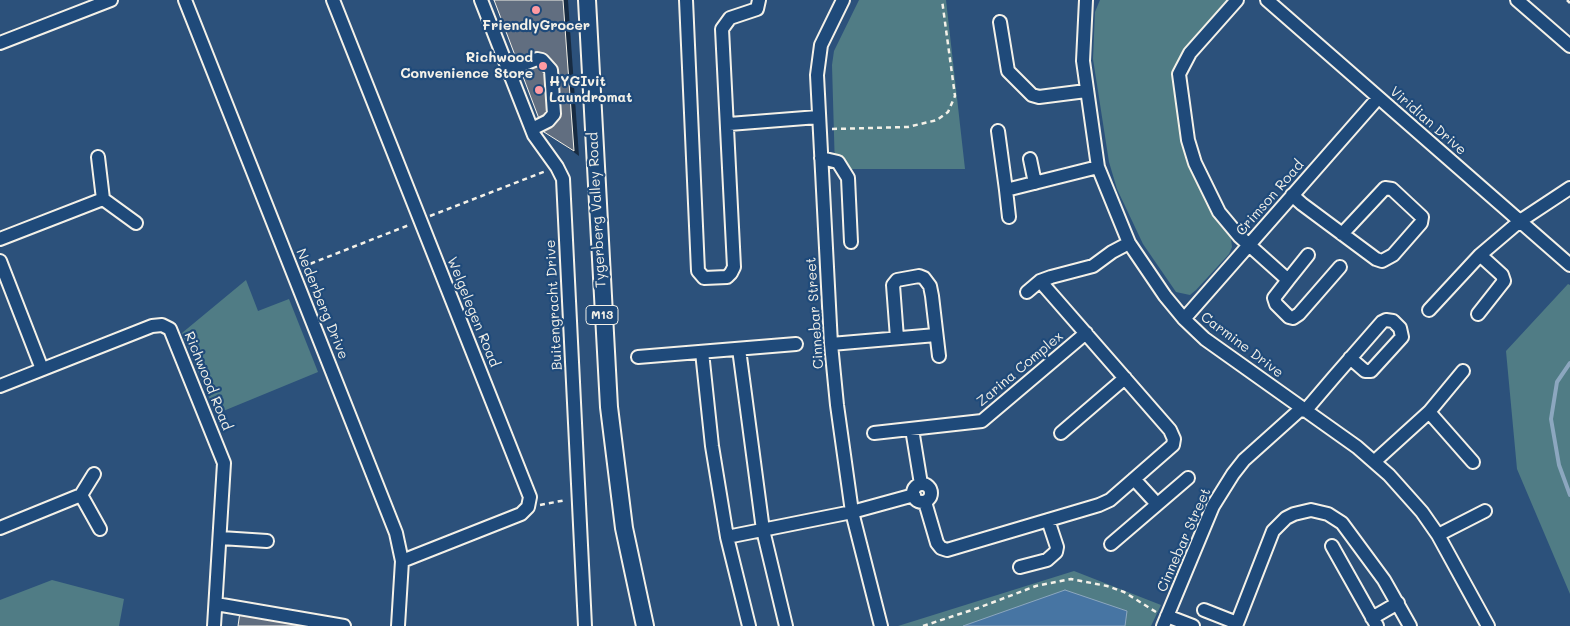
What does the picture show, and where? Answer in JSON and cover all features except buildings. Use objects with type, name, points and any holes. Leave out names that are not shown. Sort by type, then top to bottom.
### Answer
[{"type":"main road","name":"Tygerberg Valley Road","points":[[587,0],[609,407],[624,528],[645,626]]},
{"type":"street","points":[[0,43],[111,0]]},
{"type":"street","name":"Nederberg Drive","points":[[185,0],[396,533],[402,561],[398,626]]},
{"type":"street","name":"Welgelegen Road","points":[[333,0],[530,497],[528,507]]},
{"type":"street","name":"Buitengracht Drive","points":[[481,0],[532,129],[557,167],[562,179],[585,626]]},
{"type":"street","points":[[686,0],[698,271],[704,278],[727,277],[732,273],[734,267],[729,124],[722,29],[730,18],[757,9],[760,0]]},
{"type":"street","name":"Cinnebar Street","points":[[843,0],[830,23],[819,53],[817,75],[831,344],[837,405],[852,512],[880,626]]},
{"type":"street","name":"Carmine Drive","points":[[1086,0],[1083,61],[1098,167],[1129,243],[1152,278],[1184,319],[1205,339],[1375,461],[1417,506],[1438,535],[1488,626]]},
{"type":"street","points":[[1237,0],[1183,64],[1179,74],[1188,140],[1208,193],[1218,212],[1249,245],[1288,280]]},
{"type":"street","name":"Viridian Drive","points":[[1267,0],[1570,265]]},
{"type":"street","points":[[1517,0],[1570,46]]},
{"type":"street","points":[[1000,22],[1008,71],[1032,95],[1040,97],[1086,91]]},
{"type":"street","points":[[509,70],[537,59],[547,64],[551,70],[554,114],[548,121],[532,129]]},
{"type":"street","name":"Crimson Road","points":[[1184,319],[1378,98]]},
{"type":"street","points":[[729,124],[818,117]]},
{"type":"street","points":[[998,131],[1009,216]]},
{"type":"street","points":[[98,157],[102,199],[136,223]]},
{"type":"street","points":[[821,158],[838,162],[848,178],[851,242]]},
{"type":"street","points":[[1030,160],[1035,183]]},
{"type":"street","points":[[1006,190],[1098,167]]},
{"type":"street","points":[[1292,196],[1376,260],[1382,261],[1393,255],[1420,223],[1422,217],[1392,189],[1385,188],[1342,234]]},
{"type":"street","points":[[1429,310],[1480,255],[1493,247],[1520,221],[1570,188]]},
{"type":"street","points":[[0,239],[102,199]]},
{"type":"street","points":[[1027,292],[1040,281],[1093,266],[1112,252],[1129,243]]},
{"type":"street","points":[[1308,255],[1274,298],[1276,304],[1293,318],[1300,314],[1340,268]]},
{"type":"street","points":[[1478,314],[1504,281],[1502,275],[1480,255]]},
{"type":"street","points":[[0,261],[42,369]]},
{"type":"street","points":[[897,338],[893,285],[897,280],[919,276],[924,278],[930,286],[939,356]]},
{"type":"street","name":"Zarina Complex","points":[[919,498],[937,543],[944,550],[1110,500],[1171,448],[1174,439],[1170,430],[1040,281]]},
{"type":"street","name":"Richwood Road","points":[[0,386],[152,326],[162,325],[170,329],[222,455],[225,474],[214,626]]},
{"type":"street","name":"Zarina Complex","points":[[874,434],[982,420],[1086,333]]},
{"type":"street","points":[[831,344],[936,335]]},
{"type":"street","points":[[638,357],[796,344]]},
{"type":"street","points":[[739,349],[763,530],[786,626]]},
{"type":"street","points":[[702,352],[712,446],[728,537],[749,626]]},
{"type":"street","name":"Cinnebar Street","points":[[1164,619],[1213,506],[1233,474],[1244,460],[1304,409],[1350,358]]},
{"type":"street","points":[[1375,461],[1429,412],[1463,371]]},
{"type":"street","points":[[1061,433],[1125,378]]},
{"type":"street","points":[[1429,412],[1474,462]]},
{"type":"street","points":[[728,537],[919,498],[929,499],[931,491],[926,485],[921,484],[912,429]]},
{"type":"street","points":[[0,528],[81,495],[94,474]]},
{"type":"street","points":[[1111,544],[1188,478]]},
{"type":"street","points":[[1134,479],[1157,504]]},
{"type":"street","points":[[81,495],[100,529]]},
{"type":"street","points":[[402,561],[521,514],[528,507]]},
{"type":"street","points":[[1204,610],[1237,624],[1273,531],[1286,518],[1303,511],[1320,511],[1342,523],[1384,580],[1410,626]]},
{"type":"street","points":[[1438,535],[1485,511]]},
{"type":"street","points":[[1020,567],[1047,560],[1056,552],[1048,520]]},
{"type":"street","points":[[221,538],[266,541]]},
{"type":"street","points":[[1332,546],[1374,622],[1398,604]]},
{"type":"street","points":[[216,604],[344,626]]},
{"type":"street","points":[[1164,619],[1193,626]]},
{"type":"path","points":[[830,128],[908,127],[937,120],[948,112],[955,96],[942,0]]},
{"type":"path","points":[[1567,0],[1570,3]]},
{"type":"path","points":[[528,507],[579,497]]},
{"type":"path","points":[[923,626],[978,608],[1027,588],[1071,579],[1107,586],[1124,592],[1164,619]]},
{"type":"green space","points":[[859,0],[946,0],[965,169],[835,169],[832,65],[834,51]]},
{"type":"green space","points":[[1100,0],[1229,0],[1179,59],[1174,69],[1182,140],[1233,238],[1231,239],[1232,247],[1229,254],[1190,295],[1176,292],[1143,244],[1117,189],[1109,162],[1093,59],[1095,12]]},
{"type":"green space","points":[[246,280],[258,311],[289,299],[318,372],[216,414],[182,333]]},
{"type":"green space","points":[[1568,284],[1570,285],[1570,594],[1517,469],[1506,351]]},
{"type":"green space","points":[[1074,571],[1161,605],[1151,626],[898,626]]},
{"type":"green space","points":[[52,580],[124,599],[119,626],[0,626],[0,600]]},
{"type":"water","points":[[1065,590],[1127,611],[1125,626],[963,626]]},
{"type":"waterway","points":[[1570,363],[1557,382],[1551,419],[1559,465],[1570,495]]},
{"type":"place","name":"FriendlyGrocer","points":[[536,10]]},
{"type":"place","name":"Richwood Convenience Store","points":[[543,66]]},
{"type":"place","name":"HYGIvit Laundromat","points":[[539,90]]}]
